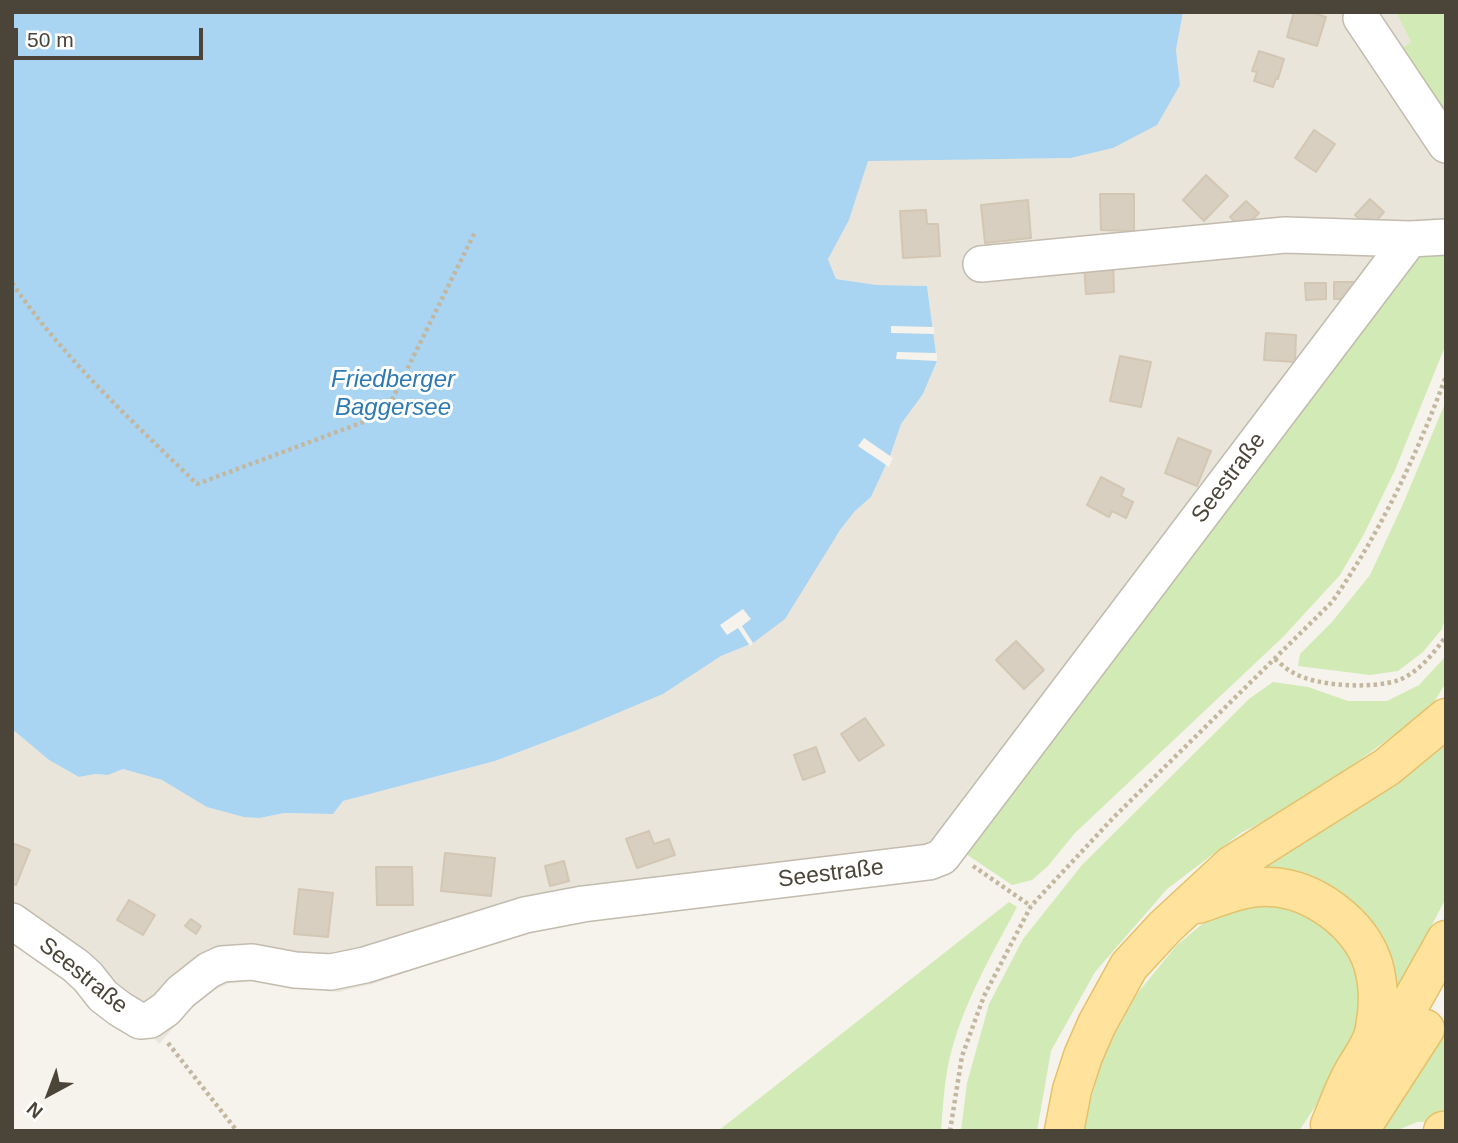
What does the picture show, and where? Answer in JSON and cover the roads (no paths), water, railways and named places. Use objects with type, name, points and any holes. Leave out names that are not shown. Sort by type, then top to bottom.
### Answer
[{"type":"main road","points":[[1064,1131],[1072,1090],[1083,1056],[1129,966],[1166,927],[1233,865],[1387,767],[1446,718]]},
{"type":"main road","points":[[1189,907],[1247,889],[1269,886],[1284,888],[1315,900],[1333,911],[1363,943],[1373,963],[1377,987],[1375,1031],[1353,1073],[1338,1129]]},
{"type":"main road","points":[[1338,1129],[1446,940]]},
{"type":"main road","points":[[1338,1129],[1430,1022],[1446,994]]},
{"type":"street","points":[[1361,18],[1446,145]]},
{"type":"street","points":[[981,264],[1285,235],[1410,239],[1446,237]]},
{"type":"street","name":"Seestraße","points":[[12,921],[76,966],[103,996],[140,1021],[150,1020],[166,1009],[180,992],[209,970],[222,964],[252,962],[295,970],[331,972],[365,965],[525,915],[583,904],[929,862],[943,857],[1410,239]]},
{"type":"water","name":"Friedberger Baggersee","points":[[12,12],[1183,12],[1176,50],[1180,85],[1157,125],[1113,148],[1071,158],[868,161],[849,220],[828,259],[836,279],[877,285],[927,286],[937,361],[923,394],[901,424],[871,497],[840,530],[785,619],[753,643],[721,656],[663,694],[577,730],[495,761],[343,801],[333,814],[284,813],[260,818],[244,817],[207,807],[162,780],[123,769],[108,775],[79,777],[49,760],[12,729]]}]
